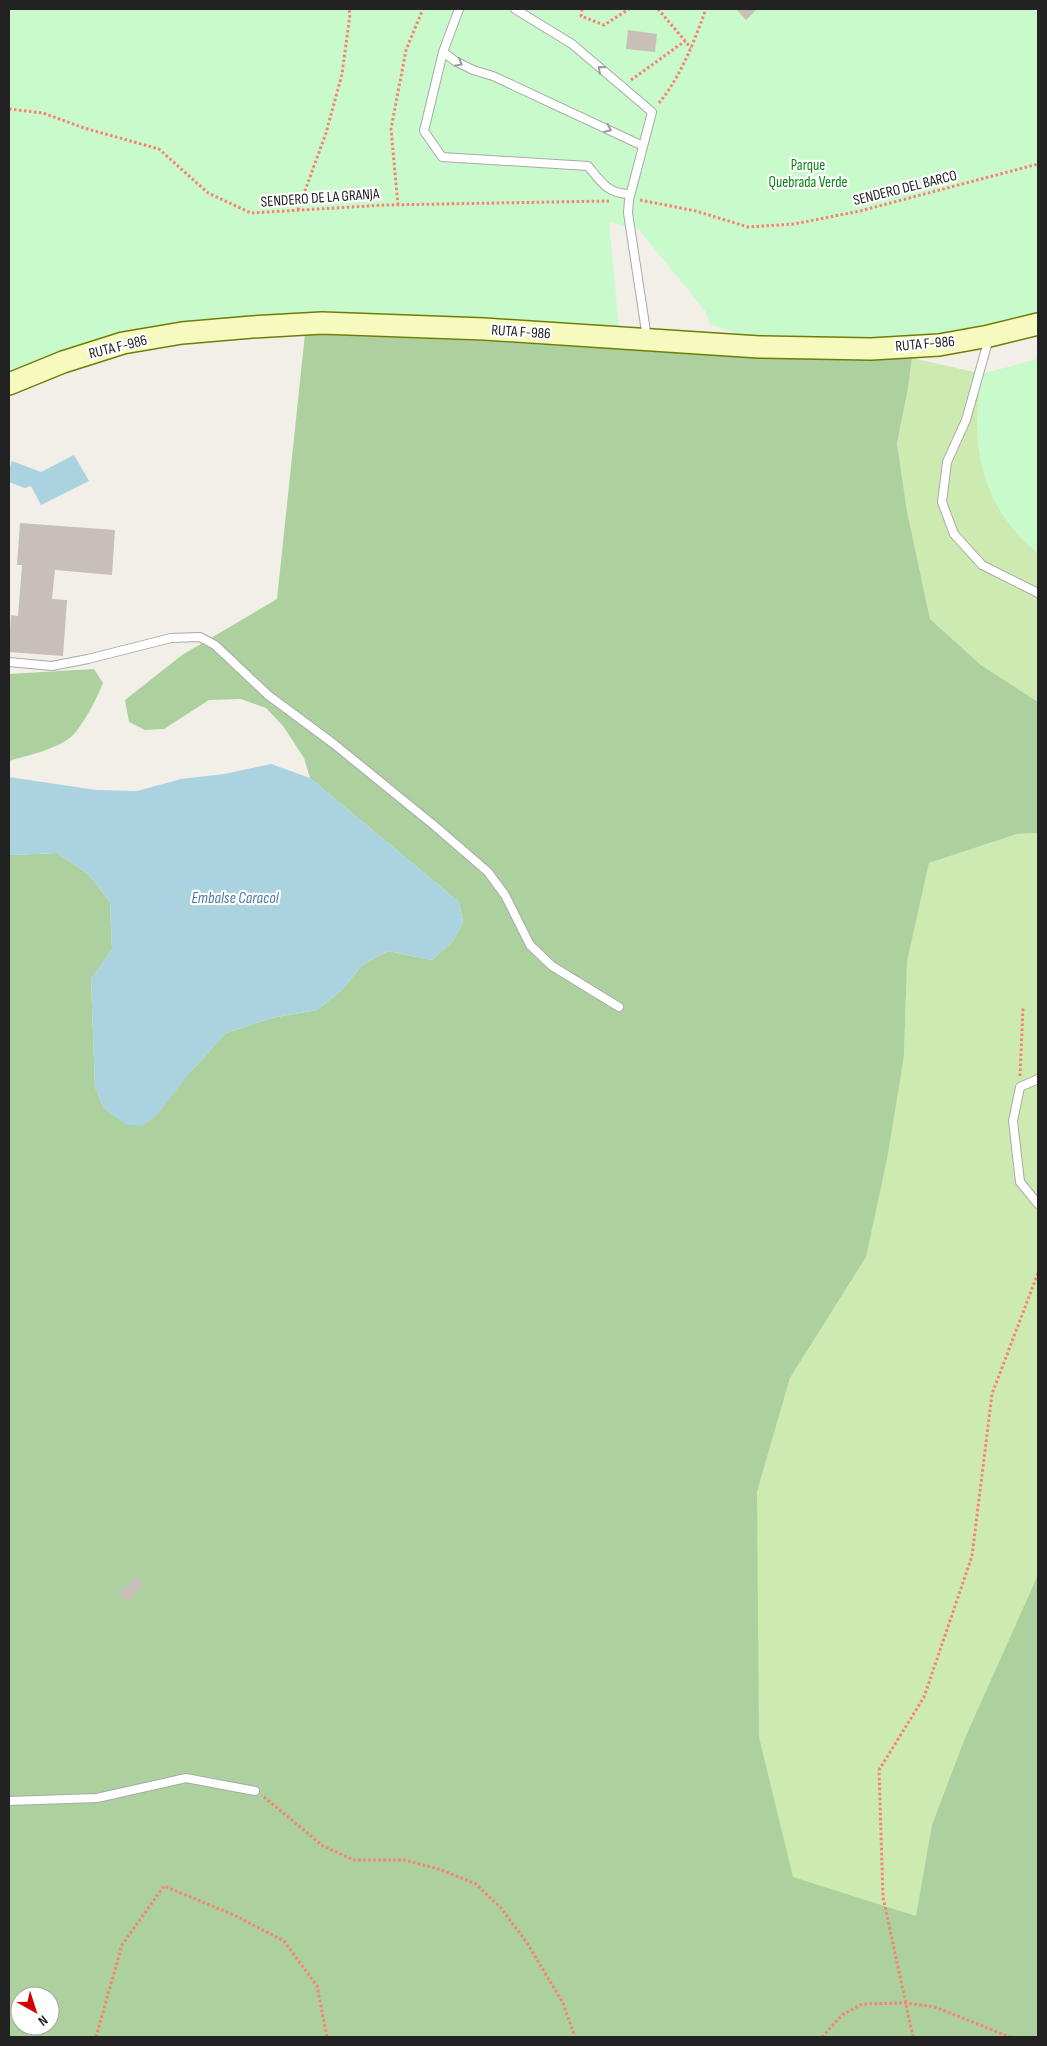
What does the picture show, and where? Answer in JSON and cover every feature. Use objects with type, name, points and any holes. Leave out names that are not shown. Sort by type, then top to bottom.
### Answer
[{"type":"main road","name":"RUTA F-986","points":[[9,384],[63,362],[122,343],[182,333],[252,327],[322,323],[484,329],[759,347],[871,349],[939,345],[990,336],[1038,324]]},
{"type":"lane","points":[[459,9],[443,52],[424,131],[442,158],[588,166],[607,189],[629,197]]},
{"type":"lane","points":[[515,9],[572,44],[652,112],[629,197],[628,213],[648,340]]},
{"type":"lane","points":[[443,52],[455,61],[473,70],[493,76],[643,146]]},
{"type":"lane","points":[[990,336],[966,420],[947,462],[942,502],[954,534],[982,565],[1038,593]]},
{"type":"lane","points":[[9,662],[52,666],[171,638],[200,637],[215,645],[268,696],[334,744],[488,872],[505,895],[530,945],[552,966],[620,1007]]},
{"type":"lane","points":[[1038,1079],[1020,1087],[1013,1121],[1020,1182],[1038,1204]]},
{"type":"lane","points":[[9,1801],[97,1798],[186,1778],[255,1791]]},
{"type":"path","points":[[298,210],[326,134],[342,74],[350,14],[349,9]]},
{"type":"path","points":[[398,205],[391,129],[406,50],[423,9]]},
{"type":"path","points":[[582,9],[581,16],[604,25],[629,9]]},
{"type":"path","points":[[658,9],[691,48]]},
{"type":"path","points":[[652,112],[669,91],[691,48],[706,9]]},
{"type":"path","points":[[622,86],[684,40]]},
{"type":"path","name":"SENDERO DE LA GRANJA","points":[[9,109],[43,113],[84,128],[159,149],[208,193],[251,213],[398,205],[629,197]]},
{"type":"path","name":"SENDERO DEL BARCO","points":[[629,197],[696,211],[748,227],[794,224],[860,211],[1038,164]]},
{"type":"path","points":[[1020,1087],[1023,1008]]},
{"type":"path","points":[[913,2037],[883,1897],[878,1770],[924,1697],[972,1556],[992,1394],[1038,1273]]},
{"type":"path","points":[[255,1791],[323,1846],[354,1860],[404,1860],[438,1869],[476,1884],[501,1908],[527,1943],[563,2003],[575,2037]]},
{"type":"path","points":[[96,2037],[122,1945],[164,1886],[234,1915],[284,1941],[317,1986],[327,2037]]},
{"type":"path","points":[[822,2037],[842,2015],[862,2004],[906,2003],[935,2007],[1010,2037]]},
{"type":"green space","name":"Parque Quebrada Verde","points":[[9,9],[1038,9],[1038,318],[964,331],[889,337],[760,341],[709,324],[706,312],[639,230],[609,222],[619,328],[252,321],[9,377]]},
{"type":"green space","points":[[305,334],[483,341],[759,358],[890,354],[912,358],[897,443],[907,511],[930,619],[981,665],[1038,702],[1038,833],[1017,834],[929,863],[907,962],[904,1056],[887,1159],[866,1257],[790,1378],[757,1492],[759,1737],[793,1877],[916,1916],[932,1825],[965,1738],[1038,1575],[1038,2037],[9,2037],[9,855],[57,853],[88,874],[110,902],[112,949],[91,979],[95,1087],[104,1109],[192,1070],[226,1033],[271,1018],[317,1010],[342,990],[362,965],[388,951],[432,960],[453,941],[463,922],[459,902],[310,778],[304,758],[283,726],[266,708],[241,699],[209,700],[164,729],[145,730],[129,722],[125,700],[182,655],[277,599]]},
{"type":"green space","points":[[912,358],[983,374],[1038,359],[1038,702],[981,665],[930,619],[907,511],[897,443],[908,390]]},
{"type":"green space","points":[[1038,359],[1038,553],[1019,536],[1004,516],[992,495],[984,472],[977,424],[978,399],[983,374]]},
{"type":"green space","points":[[94,669],[103,683],[89,712],[76,732],[65,742],[41,752],[9,761],[9,674]]},
{"type":"green space","points":[[1038,833],[1038,1617],[929,1939],[779,1891],[741,1739],[757,1492],[790,1378],[866,1257],[904,1056],[907,962],[929,863],[1017,834]]},
{"type":"water","points":[[74,455],[89,481],[41,505],[31,486],[25,488],[9,482],[9,470],[12,461],[41,472]]},
{"type":"water","name":"Embalse Caracol","points":[[271,764],[310,778],[459,902],[463,922],[453,941],[432,960],[388,951],[362,965],[342,990],[317,1010],[271,1018],[226,1033],[192,1070],[157,1115],[142,1126],[125,1124],[104,1109],[95,1087],[91,979],[112,949],[110,902],[88,874],[57,853],[9,855],[9,777],[96,790],[137,791],[181,779],[224,774]]},
{"type":"building","points":[[736,9],[757,9],[746,20]]},
{"type":"building","points":[[628,30],[657,34],[655,52],[626,49]]},
{"type":"building","points":[[20,523],[115,530],[112,575],[55,570],[52,599],[67,600],[63,656],[9,652],[11,615],[18,616],[22,565],[17,565]]},
{"type":"building","points":[[136,1576],[144,1585],[127,1602],[118,1593]]}]
